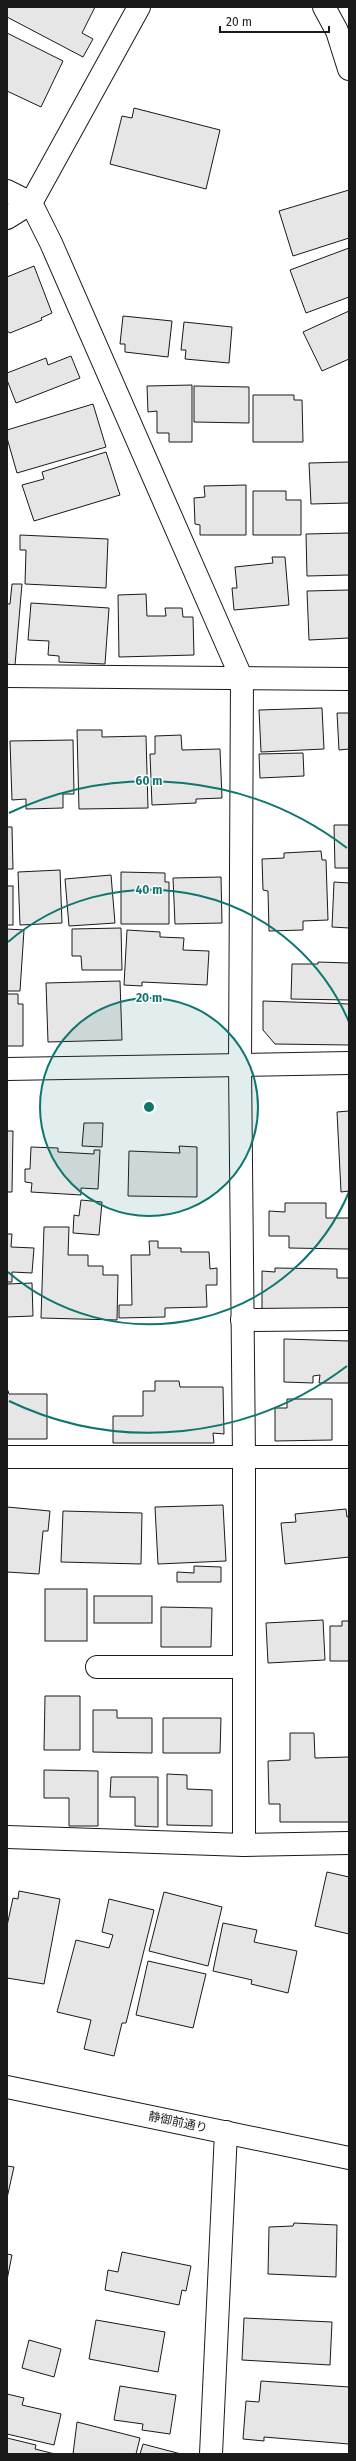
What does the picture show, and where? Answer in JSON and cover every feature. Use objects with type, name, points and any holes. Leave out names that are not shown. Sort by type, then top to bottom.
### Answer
[{"type":"street","points":[[7,218],[31,203],[139,7]]},
{"type":"street","points":[[324,7],[337,31],[349,69]]},
{"type":"street","points":[[7,191],[31,203],[51,243],[242,679],[240,1064],[244,1458],[244,1845]]},
{"type":"street","points":[[7,676],[349,679]]},
{"type":"street","points":[[7,1069],[349,1062]]},
{"type":"street","points":[[242,1320],[349,1319]]},
{"type":"street","points":[[7,1457],[349,1457]]},
{"type":"street","points":[[97,1667],[244,1666]]},
{"type":"street","points":[[7,1838],[244,1845],[349,1843]]},
{"type":"street","name":"静御前通り","points":[[7,2087],[349,2158]]},
{"type":"street","points":[[211,2454],[226,2132]]},
{"type":"building","points":[[7,7],[95,7],[82,33],[93,39],[83,57],[7,17]]},
{"type":"building","points":[[7,33],[63,61],[41,107],[7,91]]},
{"type":"building","points":[[134,108],[220,130],[206,189],[110,164],[122,116],[132,118]]},
{"type":"building","points":[[349,190],[349,238],[293,256],[279,211]]},
{"type":"building","points":[[349,248],[349,297],[306,313],[290,270]]},
{"type":"building","points":[[34,266],[52,313],[41,318],[42,320],[10,333],[7,331],[7,277]]},
{"type":"building","points":[[349,311],[349,359],[322,371],[303,332]]},
{"type":"building","points":[[123,316],[172,321],[168,357],[125,352],[125,344],[120,344]]},
{"type":"building","points":[[184,322],[232,327],[229,363],[185,359],[186,350],[181,350]]},
{"type":"building","points":[[71,356],[80,378],[16,403],[7,380],[7,373],[46,358],[48,365]]},
{"type":"building","points":[[192,385],[192,442],[169,442],[169,433],[157,433],[157,411],[148,412],[147,386]]},
{"type":"building","points":[[194,386],[249,387],[249,423],[194,422]]},
{"type":"building","points":[[253,395],[294,395],[294,400],[302,400],[303,442],[253,442]]},
{"type":"building","points":[[93,404],[106,447],[17,473],[7,438],[7,430]]},
{"type":"building","points":[[106,452],[120,495],[34,521],[22,485],[44,479],[42,472]]},
{"type":"building","points":[[349,462],[349,503],[311,504],[309,463]]},
{"type":"building","points":[[246,485],[246,535],[200,535],[200,525],[195,524],[194,498],[205,497],[204,486]]},
{"type":"building","points":[[253,491],[286,491],[286,500],[301,500],[301,535],[253,535]]},
{"type":"building","points":[[349,533],[349,575],[307,576],[306,534]]},
{"type":"building","points":[[20,535],[108,539],[106,588],[25,584],[26,550],[20,550]]},
{"type":"building","points":[[272,557],[285,557],[289,605],[234,610],[232,588],[237,588],[235,567],[273,563]]},
{"type":"building","points":[[12,584],[22,584],[15,665],[7,664],[7,604],[10,604]]},
{"type":"building","points":[[349,590],[349,638],[309,640],[307,591]]},
{"type":"building","points":[[146,594],[147,616],[166,616],[165,608],[182,608],[183,617],[193,617],[194,655],[119,657],[118,595]]},
{"type":"building","points":[[31,603],[109,608],[105,664],[59,662],[59,656],[48,655],[49,641],[28,640]]},
{"type":"building","points":[[322,708],[324,749],[261,752],[259,710]]},
{"type":"building","points":[[337,713],[349,713],[349,749],[339,750]]},
{"type":"building","points":[[77,730],[102,730],[102,737],[146,736],[148,808],[79,809]]},
{"type":"building","points":[[181,735],[182,750],[220,749],[222,798],[196,799],[196,803],[152,805],[150,754],[155,754],[155,736]]},
{"type":"building","points":[[73,740],[74,794],[63,794],[63,808],[26,809],[26,799],[12,800],[10,741]]},
{"type":"building","points":[[303,753],[304,776],[260,778],[259,754]]},
{"type":"building","points":[[334,825],[349,825],[349,868],[335,868]]},
{"type":"building","points":[[7,827],[12,827],[13,869],[7,869]]},
{"type":"building","points":[[321,851],[322,860],[326,860],[328,920],[303,921],[303,930],[269,931],[268,891],[263,890],[262,859],[284,858],[284,853]]},
{"type":"building","points":[[60,870],[62,923],[20,925],[18,872]]},
{"type":"building","points":[[121,872],[165,873],[165,882],[169,882],[169,924],[121,924]]},
{"type":"building","points":[[111,875],[115,923],[69,926],[65,879]]},
{"type":"building","points":[[221,877],[222,923],[175,924],[173,878]]},
{"type":"building","points":[[334,882],[349,883],[349,928],[332,927]]},
{"type":"building","points":[[7,886],[13,886],[13,925],[7,925]]},
{"type":"building","points":[[121,928],[122,970],[82,970],[81,956],[72,956],[72,929]]},
{"type":"building","points":[[7,929],[24,930],[20,991],[7,991]]},
{"type":"building","points":[[127,930],[160,932],[160,937],[184,938],[183,950],[209,951],[207,985],[142,982],[142,986],[124,985]]},
{"type":"building","points":[[318,962],[349,963],[349,1000],[291,999],[292,964],[318,964]]},
{"type":"building","points":[[120,981],[122,1040],[48,1042],[46,983]]},
{"type":"building","points":[[7,994],[18,994],[18,1004],[23,1004],[23,1046],[7,1046]]},
{"type":"building","points":[[263,1001],[349,1004],[349,1045],[275,1044],[263,1030]]},
{"type":"building","points":[[349,1111],[349,1191],[341,1192],[337,1112]]},
{"type":"building","points":[[84,1123],[103,1123],[102,1147],[82,1146]]},
{"type":"building","points":[[7,1131],[13,1131],[12,1192],[7,1192]]},
{"type":"building","points":[[179,1146],[197,1147],[197,1197],[128,1196],[129,1151],[180,1153]]},
{"type":"building","points":[[31,1147],[58,1148],[58,1152],[94,1154],[94,1150],[100,1150],[98,1189],[81,1188],[81,1195],[31,1192],[32,1183],[25,1182],[25,1169],[30,1169]]},
{"type":"building","points":[[81,1200],[102,1202],[99,1235],[73,1233],[74,1215],[79,1216]]},
{"type":"building","points":[[285,1203],[326,1203],[326,1218],[349,1218],[349,1249],[289,1248],[289,1236],[269,1236],[269,1211],[285,1212]]},
{"type":"building","points":[[44,1227],[69,1227],[68,1255],[88,1255],[88,1266],[103,1266],[103,1275],[118,1275],[117,1320],[41,1318]]},
{"type":"building","points":[[7,1234],[12,1234],[11,1247],[34,1248],[32,1273],[12,1272],[12,1282],[7,1282]]},
{"type":"building","points":[[149,1241],[158,1241],[158,1248],[181,1248],[181,1252],[209,1252],[210,1269],[217,1268],[217,1285],[206,1285],[207,1307],[165,1308],[165,1317],[119,1318],[119,1305],[132,1305],[131,1255],[150,1255]]},
{"type":"building","points":[[275,1268],[337,1269],[337,1278],[349,1278],[349,1313],[262,1311],[262,1271],[275,1272]]},
{"type":"building","points":[[32,1283],[33,1316],[7,1317],[7,1284]]},
{"type":"building","points":[[284,1339],[349,1341],[349,1383],[319,1383],[320,1375],[313,1376],[313,1383],[284,1382]]},
{"type":"building","points":[[155,1381],[179,1381],[180,1387],[223,1387],[224,1434],[213,1433],[214,1443],[113,1443],[113,1416],[143,1416],[143,1391],[155,1391]]},
{"type":"building","points":[[7,1388],[9,1394],[47,1394],[47,1439],[7,1439]]},
{"type":"building","points":[[287,1399],[332,1399],[332,1440],[275,1441],[275,1408],[287,1408]]},
{"type":"building","points":[[223,1505],[226,1561],[158,1564],[155,1507]]},
{"type":"building","points":[[7,1507],[50,1511],[48,1531],[43,1531],[39,1574],[7,1572]]},
{"type":"building","points":[[346,1509],[347,1517],[349,1517],[349,1557],[285,1564],[281,1523],[296,1522],[295,1514]]},
{"type":"building","points":[[63,1511],[142,1513],[141,1564],[61,1562]]},
{"type":"building","points":[[194,1566],[221,1567],[221,1582],[177,1582],[177,1572],[194,1573]]},
{"type":"building","points":[[45,1589],[87,1589],[87,1641],[45,1641]]},
{"type":"building","points":[[94,1596],[152,1596],[152,1623],[94,1623]]},
{"type":"building","points":[[161,1607],[212,1608],[211,1647],[161,1647]]},
{"type":"building","points":[[323,1620],[325,1660],[268,1663],[266,1623]]},
{"type":"building","points":[[342,1621],[349,1621],[349,1661],[330,1661],[330,1626],[342,1626]]},
{"type":"building","points":[[45,1696],[80,1696],[80,1750],[44,1750]]},
{"type":"building","points":[[93,1710],[117,1710],[117,1718],[152,1718],[152,1753],[93,1752]]},
{"type":"building","points":[[163,1718],[221,1718],[220,1753],[163,1753]]},
{"type":"building","points":[[290,1733],[314,1733],[315,1758],[349,1757],[349,1822],[280,1822],[280,1804],[269,1804],[268,1761],[290,1760]]},
{"type":"building","points":[[44,1770],[98,1771],[98,1826],[69,1826],[69,1798],[44,1798]]},
{"type":"building","points":[[167,1774],[187,1775],[187,1789],[212,1790],[212,1826],[167,1825]]},
{"type":"building","points":[[111,1777],[158,1777],[158,1827],[135,1826],[135,1797],[110,1797]]},
{"type":"building","points":[[327,1872],[349,1877],[349,1934],[315,1926]]},
{"type":"building","points":[[19,1891],[60,1899],[44,1984],[7,1978],[7,1926],[13,1898],[18,1899]]},
{"type":"building","points":[[164,1892],[222,1907],[208,1966],[149,1951]]},
{"type":"building","points":[[109,1899],[154,1910],[126,2023],[122,2023],[114,2056],[84,2049],[91,2020],[57,2012],[76,1940],[109,1948],[113,1935],[102,1932]]},
{"type":"building","points":[[223,1923],[257,1930],[254,1942],[297,1951],[288,1993],[251,1984],[252,1980],[213,1971]]},
{"type":"building","points":[[148,1961],[206,1974],[193,2028],[136,2015]]},
{"type":"building","points":[[7,2166],[14,2167],[7,2198]]},
{"type":"building","points":[[294,2223],[337,2225],[336,2277],[268,2274],[269,2227],[293,2226]]},
{"type":"building","points":[[122,2252],[191,2266],[186,2291],[182,2290],[179,2305],[105,2290],[108,2270],[118,2272]]},
{"type":"building","points":[[7,2254],[12,2255],[7,2280]]},
{"type":"building","points":[[244,2318],[332,2322],[330,2365],[242,2360]]},
{"type":"building","points":[[96,2320],[165,2332],[158,2372],[89,2359]]},
{"type":"building","points":[[29,2340],[61,2349],[54,2377],[22,2368]]},
{"type":"building","points":[[261,2381],[349,2387],[349,2444],[264,2437],[264,2441],[243,2439],[246,2401],[259,2402]]},
{"type":"building","points":[[120,2386],[176,2395],[170,2434],[142,2430],[143,2424],[114,2420]]},
{"type":"building","points":[[7,2394],[24,2398],[22,2405],[61,2414],[54,2445],[7,2434]]},
{"type":"building","points":[[77,2422],[140,2438],[136,2454],[73,2454]]},
{"type":"building","points":[[7,2438],[36,2445],[35,2449],[55,2454],[7,2454]]},
{"type":"building","points":[[143,2444],[181,2454],[140,2454]]}]
